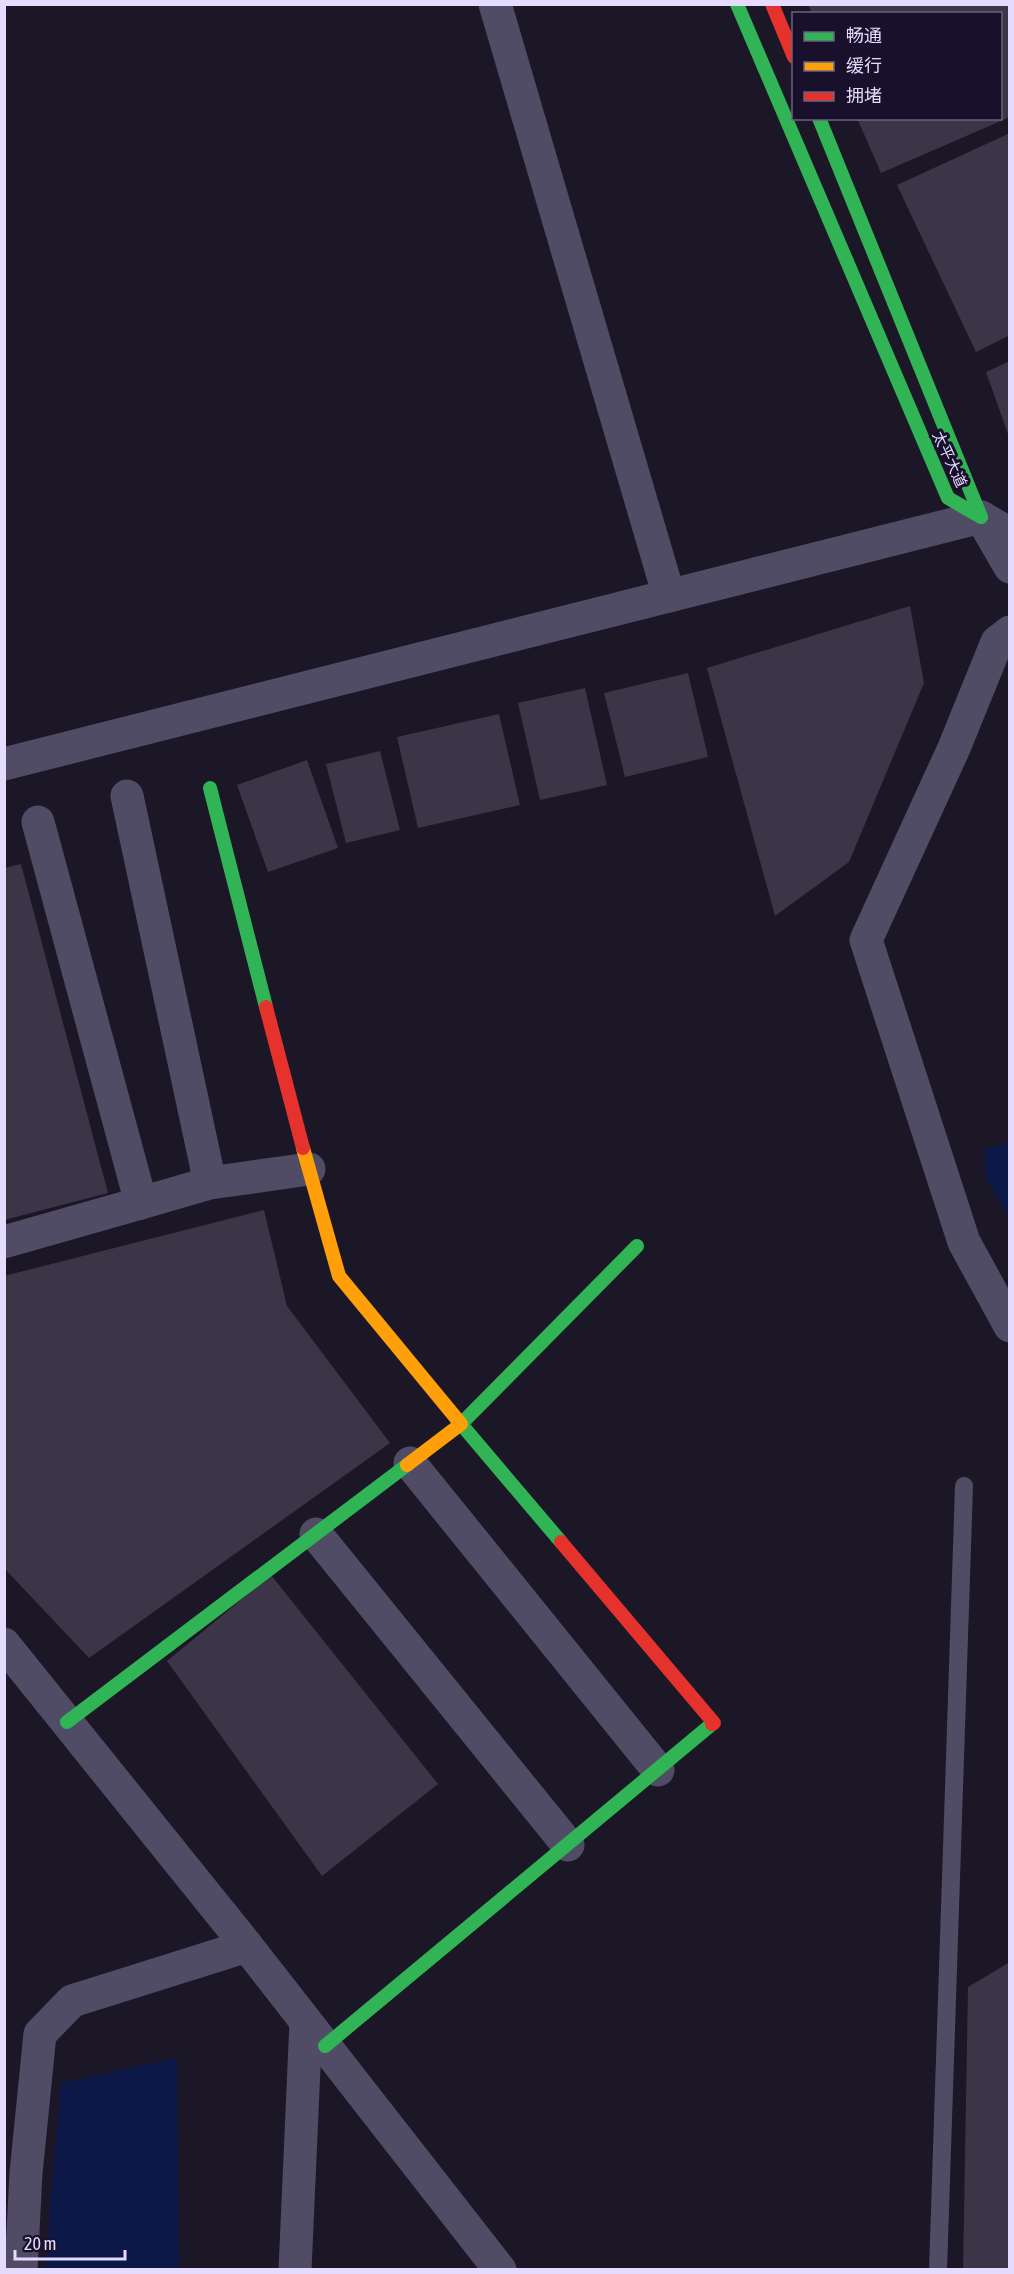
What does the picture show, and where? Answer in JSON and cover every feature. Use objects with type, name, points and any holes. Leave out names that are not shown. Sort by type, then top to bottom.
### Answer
[{"type":"street","points":[[495,4],[669,596]]},
{"type":"street","name":"太平大道","points":[[737,4],[948,498],[981,517]]},
{"type":"street","points":[[772,4],[792,52]]},
{"type":"street","name":"太平大道","points":[[820,120],[981,517]]},
{"type":"street","points":[[981,517],[1010,567]]},
{"type":"street","points":[[4,764],[981,517],[1010,534]]},
{"type":"street","points":[[1010,632],[997,642],[954,748],[866,940],[964,1242],[1010,1326]]},
{"type":"street","points":[[210,788],[339,1276],[714,1723],[568,1845],[315,2034],[295,2270]]},
{"type":"street","points":[[127,796],[210,1183]]},
{"type":"street","points":[[38,822],[141,1203]]},
{"type":"street","points":[[4,1242],[210,1183],[309,1169]]},
{"type":"street","points":[[67,1722],[461,1424],[637,1246]]},
{"type":"street","points":[[410,1463],[658,1770]]},
{"type":"street","points":[[316,1534],[568,1845]]},
{"type":"street","points":[[4,1644],[247,1946],[500,2270]]},
{"type":"street","points":[[21,2270],[26,2173],[40,2034],[72,2001],[247,1946]]},
{"type":"lane","points":[[938,2270],[964,1486]]},
{"type":"shaded area","points":[[1010,1143],[1009,1216],[985,1177],[985,1148]]},
{"type":"shaded area","points":[[177,2058],[179,2269],[45,2269],[61,2083]]},
{"type":"building","points":[[808,4],[1010,4],[1010,117],[881,173],[858,120],[1002,120],[1002,12],[811,12]]},
{"type":"building","points":[[1010,133],[1010,335],[976,352],[897,185]]},
{"type":"building","points":[[1010,361],[1010,436],[1009,437],[986,372]]},
{"type":"building","points":[[910,606],[924,683],[849,862],[775,916],[707,668]]},
{"type":"building","points":[[688,673],[708,757],[625,777],[604,693]]},
{"type":"building","points":[[585,688],[607,785],[540,800],[518,703]]},
{"type":"building","points":[[499,714],[520,805],[418,828],[397,737]]},
{"type":"building","points":[[380,751],[400,830],[346,843],[326,764]]},
{"type":"building","points":[[307,760],[338,848],[268,872],[237,785]]},
{"type":"building","points":[[21,864],[108,1193],[4,1220],[4,868]]},
{"type":"building","points":[[264,1210],[287,1306],[390,1443],[89,1658],[4,1568],[4,1276]]},
{"type":"building","points":[[271,1575],[438,1784],[322,1876],[167,1661]]},
{"type":"building","points":[[1010,1962],[1010,2270],[963,2270],[968,1987]]},
{"type":"traffic: fast","points":[[737,4],[948,498],[981,517]]},
{"type":"traffic: fast","points":[[820,120],[981,517]]},
{"type":"traffic: fast","points":[[210,788],[266,1007]]},
{"type":"traffic: fast","points":[[561,1542],[461,1424],[637,1246]]},
{"type":"traffic: fast","points":[[67,1722],[407,1465]]},
{"type":"traffic: fast","points":[[325,2046],[712,1724]]},
{"type":"traffic: slow","points":[[303,1148],[339,1276],[461,1424],[407,1465]]},
{"type":"traffic: jam","points":[[772,4],[792,52]]},
{"type":"traffic: jam","points":[[266,1007],[303,1148]]},
{"type":"traffic: jam","points":[[561,1542],[714,1723],[712,1724]]}]
